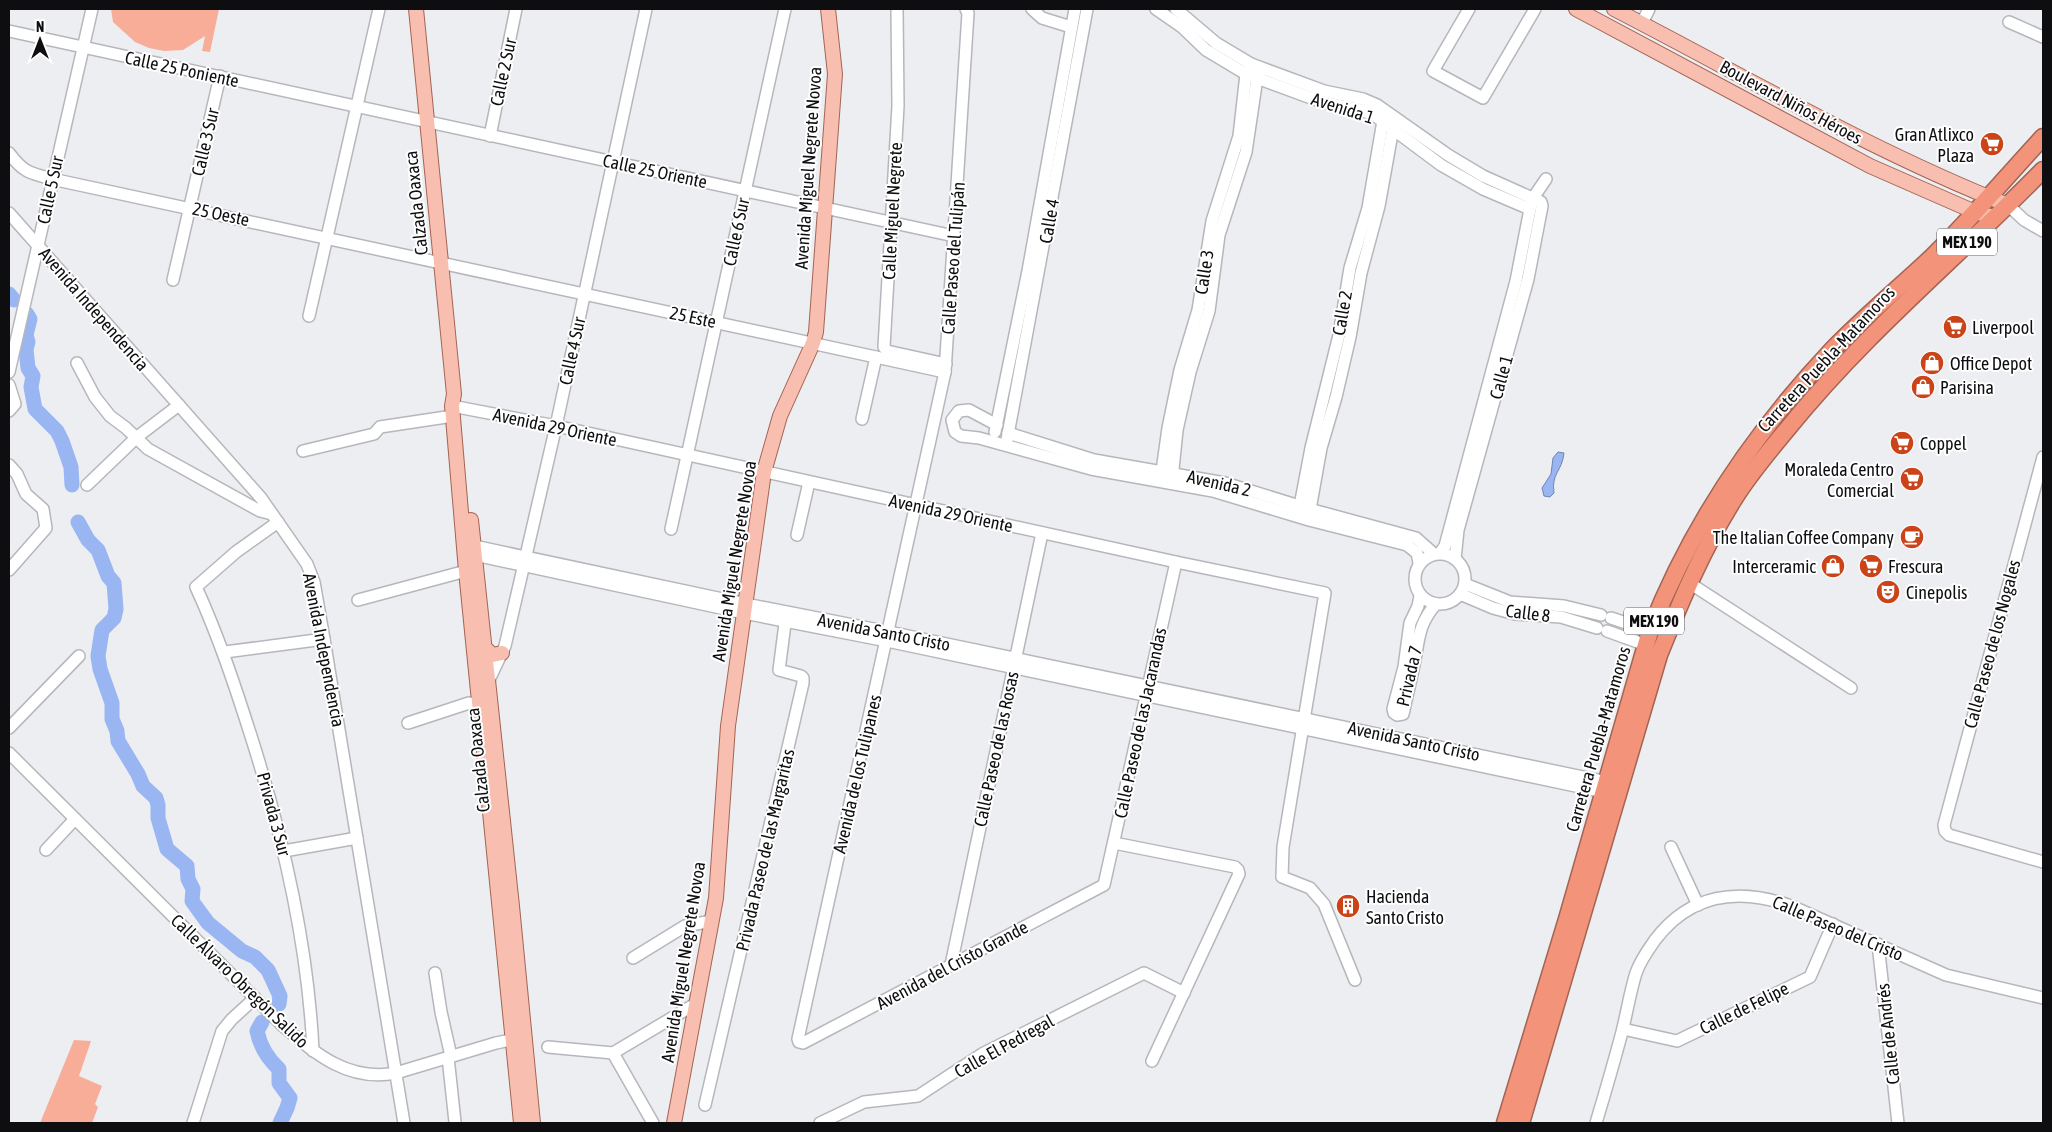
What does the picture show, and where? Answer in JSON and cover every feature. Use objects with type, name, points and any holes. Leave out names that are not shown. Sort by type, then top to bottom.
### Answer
[{"type":"highway","name":"Carretera Puebla-Matamoros","points":[[1505,1123],[1648,638],[1662,601],[1709,509],[1743,458],[1784,404],[1848,334],[1932,256],[2043,137]]},
{"type":"highway","name":"Carretera Puebla-Matamoros","points":[[1521,1123],[1659,655],[1688,582],[1735,497],[1765,455],[1804,408],[1927,280],[2043,170]]},
{"type":"main road","name":"Calzada Oaxaca","points":[[416,9],[455,406],[486,649],[483,681]]},
{"type":"main road","name":"Avenida Miguel Negrete Novoa","points":[[674,1123],[716,898],[728,726],[764,472],[780,416],[813,343],[835,74],[828,9]]},
{"type":"main road","name":"Boulevard Niños Héroes","points":[[1576,9],[1870,166],[1974,212],[1994,217]]},
{"type":"main road","name":"Boulevard Niños Héroes","points":[[1614,9],[1881,148],[1962,187],[2008,205]]},
{"type":"main road","name":"Calzada Oaxaca","points":[[455,406],[466,571],[483,681],[519,1038],[533,1123]]},
{"type":"main road","points":[[486,649],[493,655],[502,653]]},
{"type":"main road","name":"Calzada Oaxaca","points":[[519,1038],[521,1123]]},
{"type":"street","name":"Calle 5 Sur","points":[[9,372],[92,9]]},
{"type":"street","points":[[309,316],[379,9]]},
{"type":"street","name":"Calle 2 Sur","points":[[490,136],[516,9]]},
{"type":"street","name":"Calle 4 Sur","points":[[483,681],[505,646],[556,426],[646,9]]},
{"type":"street","name":"Calle 6 Sur","points":[[671,529],[785,9]]},
{"type":"street","name":"Calle Miguel Negrete","points":[[897,9],[898,106],[884,348],[887,351],[945,368]]},
{"type":"street","name":"Calle Paseo del Tulipán","points":[[915,505],[945,368],[968,23],[966,9]]},
{"type":"street","points":[[1032,9],[1042,18],[1071,27]]},
{"type":"street","name":"Calle 4","points":[[993,442],[1028,271],[1075,9]]},
{"type":"street","name":"Calle 4","points":[[1008,434],[1087,9]]},
{"type":"street","name":"Avenida 1","points":[[1156,9],[1182,27],[1206,50],[1260,73],[1324,91],[1363,99],[1396,124],[1532,204]]},
{"type":"street","name":"Avenida 1","points":[[1176,9],[1248,68]]},
{"type":"street","points":[[1469,9],[1433,71],[1483,98],[1535,9]]},
{"type":"street","points":[[1642,23],[1648,9]]},
{"type":"street","points":[[2009,22],[2043,37]]},
{"type":"street","name":"Calle 25 Poniente","points":[[9,31],[356,106]]},
{"type":"street","name":"Calle 3","points":[[1167,477],[1190,372],[1209,311],[1207,283],[1212,221],[1239,136],[1248,68]]},
{"type":"street","name":"Calle 3","points":[[1207,283],[1219,235],[1246,152],[1260,73]]},
{"type":"street","name":"Calle 3 Sur","points":[[190,208],[220,76]]},
{"type":"street","name":"Calle 25 Oriente","points":[[356,106],[954,236]]},
{"type":"street","name":"Calle 2","points":[[1304,513],[1336,397],[1350,268],[1368,208],[1386,117]]},
{"type":"street","name":"Calle 2","points":[[1344,336],[1379,206],[1396,124]]},
{"type":"street","name":"25 Oeste","points":[[9,153],[19,167],[27,173],[440,263]]},
{"type":"street","points":[[1046,166],[1058,169]]},
{"type":"street","points":[[1532,204],[1546,179]]},
{"type":"street","name":"Calle 1","points":[[1437,554],[1446,546],[1494,383],[1528,279],[1542,206],[1540,202],[1532,204]]},
{"type":"street","points":[[2008,205],[2024,220],[2043,231]]},
{"type":"street","points":[[173,280],[190,208]]},
{"type":"street","name":"Avenida Independencia","points":[[9,213],[251,486],[307,564],[314,582],[324,639],[404,1123]]},
{"type":"street","points":[[1994,217],[2024,220]]},
{"type":"street","name":"25 Este","points":[[440,263],[813,343],[945,368]]},
{"type":"street","points":[[862,419],[876,356]]},
{"type":"street","points":[[77,363],[95,397],[110,416],[137,437],[148,449],[275,518]]},
{"type":"street","name":"Calle 1","points":[[1455,559],[1458,530],[1494,383]]},
{"type":"street","points":[[9,385],[12,408]]},
{"type":"street","points":[[87,485],[137,437],[179,405]]},
{"type":"street","name":"Avenida 29 Oriente","points":[[303,451],[374,434],[380,427],[455,406],[556,426],[1325,593],[1299,723]]},
{"type":"street","name":"Avenida 2","points":[[997,425],[968,410],[959,411],[952,420],[954,432],[961,436],[980,438],[1125,477],[1167,477],[1226,482],[1304,513],[1407,545],[1417,553],[1419,563]]},
{"type":"street","points":[[1006,446],[1008,434]]},
{"type":"street","name":"Avenida 2","points":[[1008,434],[1094,460],[1167,477]]},
{"type":"street","name":"Calle Paseo de los Nogales","points":[[2043,457],[1944,825],[1945,831],[1949,835],[2043,862]]},
{"type":"street","points":[[9,465],[17,474],[26,494],[42,509],[46,528],[9,570]]},
{"type":"street","points":[[797,535],[809,482]]},
{"type":"street","name":"Avenida de los Tulipanes","points":[[799,1042],[798,1039],[888,637],[915,505]]},
{"type":"street","name":"Avenida 2","points":[[1304,513],[1416,538],[1437,554]]},
{"type":"street","name":"Privada 3 Sur","points":[[275,518],[196,587],[225,652],[270,792],[284,851],[307,973],[312,1051]]},
{"type":"street","name":"Calle Paseo de las Rosas","points":[[951,965],[1042,533]]},
{"type":"street","name":"Avenida Santo Cristo","points":[[474,550],[745,609],[1014,663],[1605,787]]},
{"type":"street","points":[[1437,554],[1455,559],[1463,568],[1462,589],[1452,601],[1436,604],[1420,596],[1414,580],[1415,571],[1419,563],[1426,557],[1437,554]]},
{"type":"street","name":"Calle Paseo de las Jacarandas","points":[[1104,885],[1176,562]]},
{"type":"street","points":[[358,600],[466,571]]},
{"type":"street","points":[[1688,582],[1851,688]]},
{"type":"street","name":"Calle 8","points":[[1462,589],[1510,602],[1564,606],[1606,617],[1648,638]]},
{"type":"street","name":"Calle 8","points":[[1462,589],[1493,608],[1515,614],[1561,617],[1602,629],[1648,638]]},
{"type":"street","name":"Privada 7","points":[[1420,596],[1418,606],[1410,623],[1404,666],[1393,709],[1397,715],[1402,714],[1404,710],[1415,663],[1419,634],[1427,614],[1436,604]]},
{"type":"street","name":"Privada Paseo de las Margaritas","points":[[706,1105],[803,683],[801,676],[779,670],[786,617]]},
{"type":"street","points":[[225,652],[324,639]]},
{"type":"street","points":[[9,728],[79,656]]},
{"type":"street","points":[[408,723],[469,703],[485,704]]},
{"type":"street","points":[[1299,723],[1283,847],[1282,877],[1310,888],[1324,904],[1355,980]]},
{"type":"street","name":"Calle Álvaro Obregón Salido","points":[[9,753],[283,1026],[312,1051],[344,1068],[362,1074],[381,1076],[519,1038]]},
{"type":"street","points":[[46,850],[75,820]]},
{"type":"street","points":[[284,851],[357,838]]},
{"type":"street","points":[[1114,843],[1235,867],[1239,874],[1152,1061]]},
{"type":"street","points":[[1671,847],[1698,904]]},
{"type":"street","name":"Avenida del Cristo Grande","points":[[799,1042],[803,1043],[1104,885]]},
{"type":"street","name":"Calle Paseo del Cristo","points":[[1596,1123],[1623,1029],[1636,971],[1648,949],[1665,927],[1679,915],[1698,904],[1712,899],[1732,896],[1769,898],[1833,924],[1946,975],[2043,998]]},
{"type":"street","points":[[633,958],[685,926],[712,921]]},
{"type":"street","name":"Calle de Felipe","points":[[1623,1029],[1677,1041],[1810,977],[1833,924]]},
{"type":"street","name":"Calle de Andrés","points":[[1878,944],[1898,1123]]},
{"type":"street","points":[[435,973],[450,1056],[455,1122]]},
{"type":"street","name":"Calle El Pedregal","points":[[820,1123],[864,1102],[918,1096],[982,1054],[1144,973],[1184,993]]},
{"type":"street","points":[[194,1123],[222,1031],[255,998]]},
{"type":"street","points":[[548,1047],[613,1053],[696,1003]]},
{"type":"street","points":[[613,1053],[653,1123]]},
{"type":"shaded area","points":[[111,9],[219,9],[210,52],[202,51],[205,36],[183,50],[164,51],[149,48],[135,42],[113,22]]},
{"type":"shaded area","points":[[74,1040],[91,1041],[79,1076],[102,1086],[95,1104],[98,1107],[92,1123],[40,1123]]},
{"type":"water","points":[[1558,452],[1564,453],[1554,481],[1554,493],[1550,497],[1544,496],[1542,488],[1551,474],[1553,458]]},
{"type":"waterway","points":[[9,294],[14,300]]},
{"type":"waterway","points":[[27,314],[30,319],[26,335],[28,342],[26,349],[28,368],[33,376],[31,387],[35,409],[57,431],[62,441],[71,467],[72,485]]},
{"type":"waterway","points":[[78,522],[88,540],[98,550],[108,576],[114,583],[116,609],[114,618],[102,630],[98,656],[100,669],[112,703],[112,719],[117,731],[118,741],[143,786],[156,798],[158,818],[167,849],[187,866],[188,879],[193,889],[192,901],[208,923],[242,951],[255,957],[268,970],[280,996],[279,1004]]},
{"type":"waterway","points":[[262,1022],[257,1031],[260,1042],[271,1061],[279,1069],[279,1083],[290,1098],[280,1123]]},
{"type":"place","name":"Gran Atlixco Plaza","points":[[1992,144]]},
{"type":"place","name":"Liverpool","points":[[1955,327]]},
{"type":"place","name":"Office Depot","points":[[1932,363]]},
{"type":"place","name":"Parisina","points":[[1923,387]]},
{"type":"place","name":"Coppel","points":[[1902,443]]},
{"type":"place","name":"Moraleda Centro Comercial","points":[[1912,479]]},
{"type":"place","name":"The Italian Coffee Company","points":[[1912,537]]},
{"type":"place","name":"Interceramic","points":[[1833,566]]},
{"type":"place","name":"Frescura","points":[[1871,566]]},
{"type":"place","name":"Cinepolis","points":[[1888,592]]},
{"type":"place","name":"Hacienda Santo Cristo","points":[[1348,906]]}]
